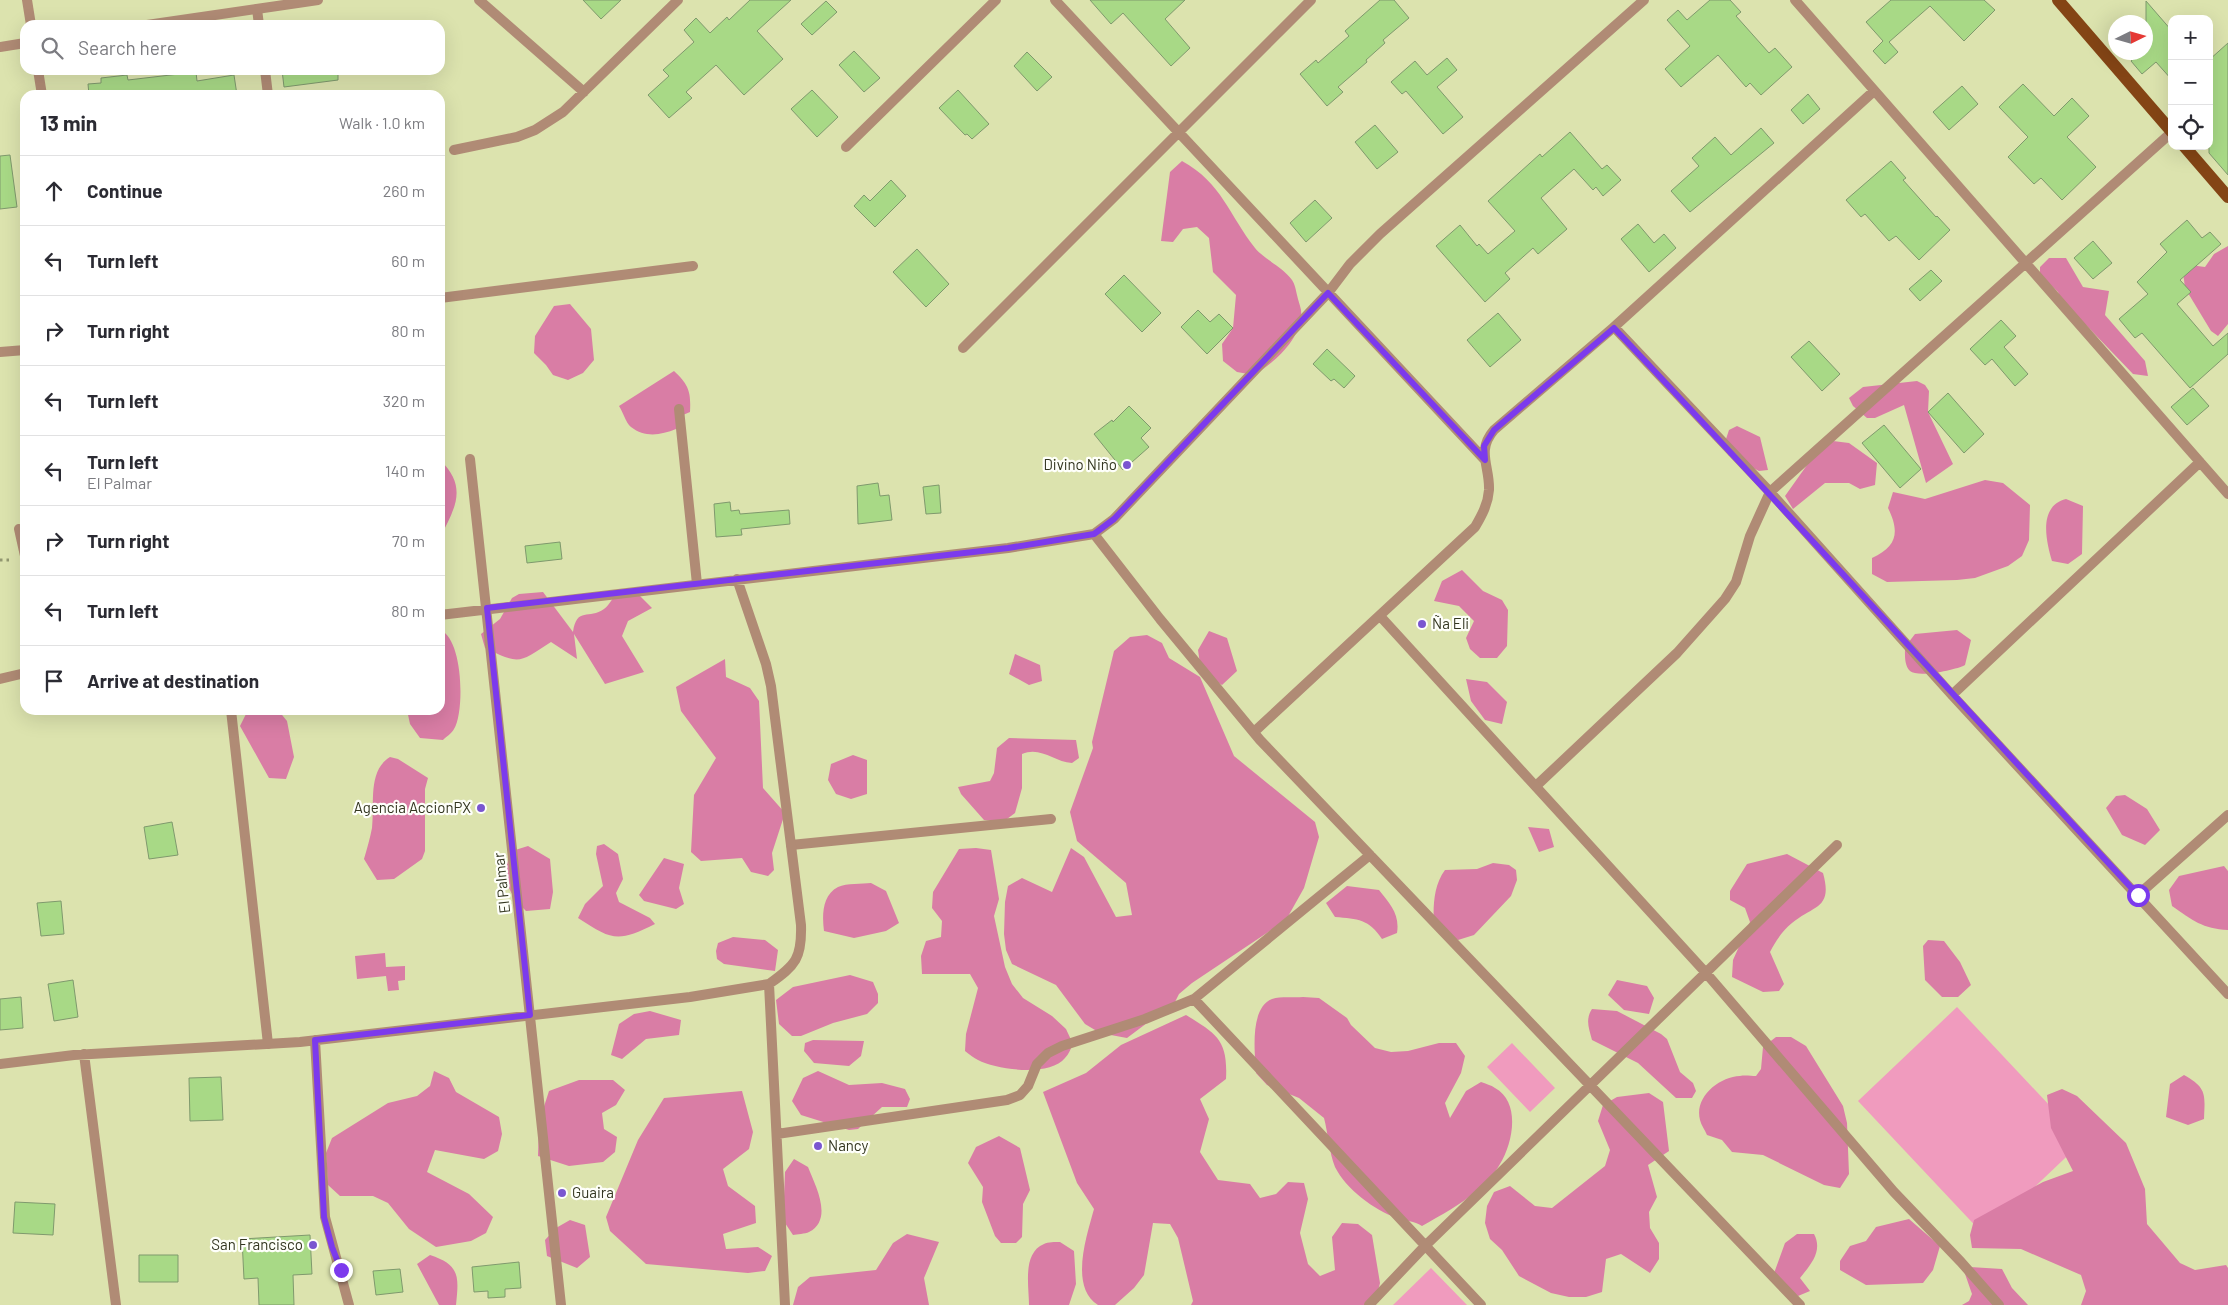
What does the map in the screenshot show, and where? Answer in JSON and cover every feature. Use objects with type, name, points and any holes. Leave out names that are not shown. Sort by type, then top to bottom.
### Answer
[{"type":"main road","points":[[2058,0],[2168,127]]},
{"type":"main road","points":[[2187,150],[2228,197]]},
{"type":"street","points":[[27,0],[30,20]]},
{"type":"street","points":[[181,20],[318,0]]},
{"type":"street","points":[[478,0],[584,92]]},
{"type":"street","points":[[454,150],[495,143],[535,130],[563,112],[678,0]]},
{"type":"street","points":[[846,147],[996,0]]},
{"type":"street","points":[[1055,0],[1485,460]]},
{"type":"street","points":[[963,348],[1311,0]]},
{"type":"street","points":[[445,614],[1008,548],[1092,535],[1114,519],[1328,293],[1350,264],[1380,234],[1644,0]]},
{"type":"street","points":[[1795,0],[2228,494]]},
{"type":"street","points":[[257,9],[258,20]]},
{"type":"street","points":[[0,47],[20,44]]},
{"type":"street","points":[[39,75],[41,90]]},
{"type":"street","points":[[266,75],[267,90]]},
{"type":"street","points":[[1254,732],[1475,527],[1487,503],[1488,475],[1484,446],[1494,430],[1614,328],[1874,91]]},
{"type":"street","points":[[1536,786],[1677,653],[1725,599],[1736,582],[1750,536],[1770,492],[2168,136]]},
{"type":"street","points":[[445,297],[693,266]]},
{"type":"street","points":[[1614,328],[1770,492],[1952,695],[2228,994]]},
{"type":"street","points":[[0,352],[20,350]]},
{"type":"street","points":[[678,409],[697,584]]},
{"type":"street","name":"El Palmar","points":[[470,459],[561,1305]]},
{"type":"street","points":[[1952,695],[2200,462]]},
{"type":"street","points":[[19,529],[20,534]]},
{"type":"street","points":[[1092,535],[1254,732],[1800,1305]]},
{"type":"street","points":[[0,1064],[84,1054],[315,1040],[690,997],[769,984],[796,960],[802,946],[801,924],[771,686],[766,664],[738,579]]},
{"type":"street","points":[[1380,616],[1706,973],[1894,1192],[1999,1305]]},
{"type":"street","points":[[0,679],[20,674]]},
{"type":"street","points":[[232,715],[268,1044]]},
{"type":"street","points":[[2138,895],[2228,815]]},
{"type":"street","points":[[791,845],[1051,819]]},
{"type":"street","points":[[1369,1305],[1425,1246],[1836,845]]},
{"type":"street","points":[[777,1134],[1008,1100],[1020,1095],[1028,1086],[1038,1064],[1048,1053],[1062,1046],[1145,1019],[1194,999],[1370,855]]},
{"type":"street","points":[[769,984],[785,1305]]},
{"type":"street","points":[[1194,999],[1481,1305]]},
{"type":"street","points":[[315,1040],[324,1217],[350,1305]]},
{"type":"street","points":[[84,1054],[116,1305]]},
{"type":"shaded area","points":[[1182,161],[1207,179],[1224,200],[1255,248],[1284,271],[1295,285],[1301,310],[1298,330],[1286,348],[1270,364],[1254,375],[1237,372],[1223,361],[1222,344],[1233,328],[1236,295],[1213,272],[1209,238],[1197,227],[1183,229],[1173,242],[1161,241],[1170,172]]},
{"type":"shaded area","points":[[2228,246],[2228,324],[2218,336],[2211,331],[2185,288],[2182,264],[2205,267],[2214,254]]},
{"type":"shaded area","points":[[2049,258],[2066,258],[2083,287],[2109,291],[2105,315],[2145,361],[2148,376],[2133,374],[2087,326],[2066,314],[2058,292],[2040,275],[2040,267]]},
{"type":"shaded area","points":[[570,304],[591,329],[594,360],[583,373],[568,380],[553,375],[534,353],[535,336],[554,306]]},
{"type":"shaded area","points":[[674,371],[683,380],[688,389],[690,412],[683,415],[676,429],[665,433],[647,434],[631,427],[619,406]]},
{"type":"shaded area","points":[[1917,381],[1925,385],[1929,391],[1928,412],[1953,464],[1926,483],[1904,405],[1875,418],[1867,418],[1853,406],[1849,398],[1863,387]]},
{"type":"shaded area","points":[[1737,426],[1760,437],[1768,470],[1759,471],[1728,455],[1725,442],[1729,430]]},
{"type":"shaded area","points":[[1833,441],[1849,443],[1877,463],[1875,485],[1860,489],[1849,483],[1825,483],[1793,509],[1785,496],[1812,458]]},
{"type":"shaded area","points":[[445,466],[454,480],[456,489],[456,499],[445,528]]},
{"type":"shaded area","points":[[1985,480],[2003,483],[2030,505],[2029,540],[2022,556],[2008,566],[1975,578],[1887,582],[1872,574],[1872,558],[1887,549],[1894,538],[1894,524],[1888,508],[1893,492],[1925,499]]},
{"type":"shaded area","points":[[2066,499],[2083,506],[2082,554],[2068,564],[2052,561],[2046,534],[2046,525],[2051,509],[2057,503]]},
{"type":"shaded area","points":[[1462,570],[1483,591],[1502,600],[1508,610],[1507,646],[1497,658],[1480,658],[1470,649],[1466,638],[1474,621],[1459,606],[1434,601],[1442,581]]},
{"type":"shaded area","points":[[618,590],[635,591],[652,608],[628,621],[622,636],[644,672],[605,684],[574,634],[577,659],[551,642],[525,658],[519,659],[506,657],[485,648],[481,634],[500,619],[512,598],[519,594],[543,592],[573,632],[577,619],[604,609]]},
{"type":"shaded area","points":[[1957,630],[1971,640],[1965,665],[1946,671],[1921,674],[1914,673],[1908,669],[1905,647],[1915,634]]},
{"type":"shaded area","points":[[1209,631],[1227,638],[1237,671],[1222,685],[1201,671],[1198,650]]},
{"type":"shaded area","points":[[445,634],[453,646],[460,676],[458,720],[453,730],[443,740],[420,738],[410,724],[408,715],[445,715]]},
{"type":"shaded area","points":[[1147,635],[1162,643],[1169,658],[1200,677],[1234,756],[1315,822],[1319,837],[1304,888],[1286,920],[1192,983],[1179,994],[1175,1002],[1127,1038],[1100,1033],[1085,1024],[1056,985],[1012,964],[1006,950],[1004,934],[1005,902],[1008,886],[1022,878],[1052,892],[1071,848],[1084,857],[1116,917],[1132,915],[1126,883],[1077,841],[1070,812],[1093,748],[1092,742],[1114,651],[1130,637]]},
{"type":"shaded area","points":[[1015,654],[1040,665],[1042,681],[1029,685],[1009,674]]},
{"type":"shaded area","points":[[725,659],[726,677],[750,688],[759,701],[763,788],[785,813],[772,853],[774,870],[768,876],[751,872],[742,858],[701,861],[691,852],[694,795],[716,758],[681,711],[676,687]]},
{"type":"shaded area","points":[[1466,679],[1487,682],[1507,702],[1502,724],[1485,720],[1471,701]]},
{"type":"shaded area","points":[[246,715],[282,715],[287,721],[294,757],[286,779],[269,778],[240,726]]},
{"type":"shaded area","points":[[1009,738],[1076,740],[1079,758],[1072,763],[1041,753],[1029,752],[1022,754],[1022,788],[1015,813],[1003,822],[984,820],[961,794],[958,787],[990,781],[994,773],[997,748]]},
{"type":"shaded area","points":[[853,755],[867,760],[867,794],[851,799],[836,794],[828,780],[831,764]]},
{"type":"shaded area","points":[[390,757],[398,759],[428,778],[425,789],[425,851],[422,859],[394,879],[377,880],[364,859],[372,828],[375,780],[383,763]]},
{"type":"shaded area","points":[[2125,795],[2147,809],[2160,830],[2145,845],[2122,835],[2106,808],[2116,796]]},
{"type":"shaded area","points":[[1528,827],[1549,829],[1554,847],[1539,852]]},
{"type":"shaded area","points":[[604,844],[618,854],[623,879],[616,893],[619,902],[650,918],[655,924],[632,934],[615,936],[607,935],[578,918],[585,904],[603,886],[596,854],[597,846]]},
{"type":"shaded area","points":[[528,846],[550,859],[553,892],[550,909],[526,911],[514,897],[507,883],[506,868],[512,851]]},
{"type":"shaded area","points":[[976,848],[991,850],[999,899],[994,916],[1005,967],[1012,984],[1023,998],[1052,1016],[1066,1029],[1073,1044],[1065,1058],[1058,1064],[1048,1068],[1023,1070],[998,1067],[987,1064],[970,1055],[965,1051],[966,1034],[978,988],[970,974],[922,974],[921,956],[926,941],[941,937],[942,921],[932,908],[933,892],[959,849]]},
{"type":"shaded area","points":[[1787,854],[1823,873],[1825,893],[1820,905],[1792,923],[1777,940],[1770,952],[1784,984],[1779,991],[1763,992],[1732,977],[1733,960],[1750,922],[1745,908],[1730,900],[1730,891],[1747,864]]},
{"type":"shaded area","points":[[664,858],[684,864],[679,888],[684,904],[676,909],[644,901],[639,895]]},
{"type":"shaded area","points":[[1493,863],[1509,865],[1516,870],[1517,880],[1511,896],[1474,935],[1458,940],[1434,927],[1436,890],[1445,870],[1477,869]]},
{"type":"shaded area","points":[[2224,866],[2228,871],[2228,930],[2205,926],[2172,906],[2169,890],[2179,876]]},
{"type":"shaded area","points":[[871,883],[886,891],[899,923],[886,931],[854,938],[824,931],[824,906],[829,895],[838,887]]},
{"type":"shaded area","points":[[1347,886],[1379,890],[1396,915],[1397,933],[1382,939],[1372,927],[1362,921],[1335,917],[1326,903]]},
{"type":"shaded area","points":[[733,937],[765,940],[778,950],[775,971],[724,964],[717,959],[718,943]]},
{"type":"shaded area","points":[[1928,940],[1944,941],[1960,962],[1971,985],[1958,997],[1942,997],[1925,980],[1923,946]]},
{"type":"shaded area","points":[[385,953],[386,967],[405,966],[405,980],[398,981],[399,990],[388,991],[386,976],[357,979],[355,956]]},
{"type":"shaded area","points":[[850,975],[873,982],[878,994],[878,1003],[867,1014],[833,1023],[801,1036],[792,1036],[779,1024],[776,1000],[793,987]]},
{"type":"shaded area","points":[[1617,980],[1647,986],[1654,998],[1649,1014],[1624,1010],[1608,995]]},
{"type":"shaded area","points":[[1319,998],[1347,1018],[1351,1025],[1375,1048],[1391,1052],[1408,1051],[1439,1043],[1456,1043],[1465,1056],[1461,1073],[1445,1103],[1450,1118],[1466,1091],[1481,1082],[1503,1094],[1509,1103],[1512,1123],[1505,1155],[1495,1171],[1471,1195],[1458,1205],[1422,1226],[1379,1210],[1353,1191],[1346,1183],[1335,1167],[1324,1118],[1299,1098],[1267,1085],[1256,1073],[1255,1032],[1260,1012],[1265,1004],[1272,999]]},
{"type":"shaded area","points":[[1957,1007],[2083,1141],[1984,1235],[1858,1101]]},
{"type":"shaded area","points":[[1592,1009],[1617,1011],[1667,1039],[1680,1072],[1693,1083],[1696,1091],[1692,1098],[1676,1098],[1638,1063],[1592,1040],[1588,1020]]},
{"type":"shaded area","points":[[650,1011],[681,1020],[679,1035],[646,1039],[622,1059],[611,1055],[619,1024],[634,1014]]},
{"type":"shaded area","points":[[1186,1015],[1213,1033],[1225,1055],[1226,1079],[1200,1099],[1209,1119],[1200,1152],[1218,1180],[1250,1184],[1260,1198],[1276,1194],[1288,1182],[1304,1183],[1308,1199],[1300,1233],[1308,1264],[1320,1276],[1335,1270],[1332,1237],[1342,1223],[1358,1224],[1372,1235],[1380,1283],[1376,1299],[1371,1305],[1191,1305],[1193,1301],[1178,1238],[1170,1224],[1153,1223],[1144,1275],[1134,1288],[1115,1305],[1098,1305],[1089,1297],[1084,1286],[1082,1274],[1085,1246],[1094,1209],[1077,1183],[1043,1092],[1086,1073],[1121,1045]]},
{"type":"shaded area","points":[[1776,1037],[1791,1037],[1806,1046],[1843,1106],[1847,1123],[1849,1174],[1840,1188],[1824,1185],[1763,1155],[1732,1152],[1722,1140],[1707,1135],[1701,1124],[1699,1112],[1704,1096],[1724,1080],[1732,1077],[1756,1076],[1761,1069],[1763,1047]]},
{"type":"shaded area","points":[[813,1040],[864,1041],[861,1056],[849,1066],[814,1063],[804,1051],[805,1043]]},
{"type":"shaded area","points":[[1512,1043],[1555,1088],[1530,1112],[1487,1067]]},
{"type":"shaded area","points":[[434,1071],[449,1078],[456,1092],[499,1117],[502,1134],[498,1151],[484,1159],[435,1150],[427,1172],[469,1194],[493,1217],[486,1233],[471,1241],[436,1247],[409,1229],[388,1203],[373,1196],[340,1196],[328,1185],[326,1153],[332,1138],[388,1103],[417,1096],[430,1086]]},
{"type":"shaded area","points":[[818,1071],[849,1085],[882,1083],[905,1089],[910,1099],[907,1107],[882,1107],[858,1129],[849,1130],[801,1115],[792,1101],[803,1078]]},
{"type":"shaded area","points":[[2184,1075],[2201,1088],[2205,1103],[2204,1119],[2188,1125],[2166,1117],[2170,1084]]},
{"type":"shaded area","points":[[579,1080],[613,1080],[625,1090],[616,1105],[602,1113],[604,1129],[617,1137],[615,1152],[603,1162],[569,1166],[538,1156],[539,1122],[549,1091]]},
{"type":"shaded area","points":[[2062,1089],[2077,1096],[2126,1143],[2145,1189],[2147,1224],[2180,1263],[2195,1270],[2226,1265],[2228,1268],[2228,1305],[2081,1305],[2086,1291],[2081,1275],[2021,1249],[1972,1248],[1970,1235],[1974,1220],[2043,1182],[2073,1171],[2051,1128],[2047,1095]]},
{"type":"shaded area","points":[[742,1091],[753,1132],[749,1149],[723,1169],[728,1186],[755,1206],[756,1223],[723,1234],[726,1249],[758,1247],[772,1256],[765,1271],[748,1273],[646,1264],[610,1231],[606,1217],[638,1140],[664,1098]]},
{"type":"shaded area","points":[[1649,1093],[1663,1102],[1669,1151],[1648,1165],[1657,1197],[1649,1212],[1650,1228],[1659,1243],[1659,1259],[1650,1273],[1621,1254],[1606,1259],[1602,1292],[1586,1297],[1569,1297],[1551,1293],[1519,1276],[1502,1250],[1490,1239],[1485,1223],[1487,1206],[1494,1192],[1510,1186],[1535,1206],[1552,1208],[1605,1166],[1610,1150],[1598,1121],[1603,1105],[1617,1097]]},
{"type":"shaded area","points":[[999,1136],[1020,1148],[1030,1190],[1023,1204],[1022,1237],[1016,1243],[1001,1243],[995,1236],[982,1202],[983,1187],[968,1163],[976,1147]]},
{"type":"shaded area","points":[[794,1159],[808,1167],[818,1192],[822,1210],[816,1226],[807,1233],[793,1235],[783,1220],[785,1172]]},
{"type":"shaded area","points":[[1909,1219],[1940,1246],[1933,1270],[1923,1283],[1866,1285],[1840,1270],[1840,1261],[1850,1246],[1866,1241],[1876,1227]]},
{"type":"shaded area","points":[[570,1220],[585,1225],[590,1257],[577,1268],[547,1256],[545,1240],[556,1228]]},
{"type":"shaded area","points":[[907,1234],[939,1242],[924,1278],[929,1305],[793,1305],[798,1287],[810,1277],[876,1270],[893,1243]]},
{"type":"shaded area","points":[[1797,1234],[1814,1234],[1817,1246],[1814,1257],[1800,1278],[1810,1291],[1798,1296],[1773,1276],[1785,1243]]},
{"type":"shaded area","points":[[1060,1242],[1074,1251],[1076,1284],[1069,1305],[1029,1305],[1028,1271],[1032,1255],[1037,1248],[1044,1244]]},
{"type":"shaded area","points":[[430,1255],[447,1263],[455,1273],[457,1279],[456,1305],[439,1305],[417,1264]]},
{"type":"shaded area","points":[[1970,1267],[2002,1269],[2012,1288],[2028,1305],[1962,1305],[1969,1301],[1972,1294],[1964,1271]]},
{"type":"shaded area","points":[[1431,1268],[1467,1305],[1393,1305]]},
{"type":"building","points":[[583,0],[621,0],[601,19]]},
{"type":"building","points":[[750,0],[791,0],[757,31],[783,59],[744,95],[716,65],[686,92],[692,98],[669,118],[648,95],[669,76],[663,70],[694,42],[684,30],[696,18],[710,33],[727,17],[729,20]]},
{"type":"building","points":[[1090,0],[1185,0],[1165,19],[1190,48],[1171,66],[1123,13],[1111,24]]},
{"type":"building","points":[[1380,0],[1394,0],[1409,18],[1383,40],[1385,43],[1366,60],[1367,62],[1338,87],[1343,92],[1327,106],[1300,74],[1316,60],[1318,63],[1349,36],[1345,31]]},
{"type":"building","points":[[1710,0],[1730,0],[1741,12],[1736,16],[1769,53],[1775,48],[1792,67],[1761,95],[1750,83],[1746,87],[1718,55],[1681,87],[1665,69],[1690,46],[1667,20],[1678,10],[1687,20]]},
{"type":"building","points":[[1891,0],[1984,0],[1995,10],[1964,41],[1930,6],[1889,42],[1898,52],[1885,64],[1873,51],[1883,41],[1866,22]]},
{"type":"building","points":[[826,1],[837,12],[812,35],[801,24]]},
{"type":"building","points":[[2146,1],[2168,26],[2168,76],[2156,62],[2142,74],[2131,61],[2153,60],[2153,15],[2146,15]]},
{"type":"building","points":[[2228,43],[2228,175],[2209,153],[2209,150],[2213,150],[2213,56]]},
{"type":"building","points":[[854,51],[880,78],[864,92],[839,65]]},
{"type":"building","points":[[1027,52],[1052,77],[1037,91],[1014,66]]},
{"type":"building","points":[[1447,58],[1457,70],[1437,87],[1463,117],[1443,134],[1406,91],[1402,94],[1391,82],[1415,61],[1427,75]]},
{"type":"building","points":[[127,75],[128,80],[170,75],[196,75],[197,81],[234,75],[236,90],[89,90],[88,84],[101,83],[101,78]]},
{"type":"building","points":[[283,75],[338,75],[338,80],[284,87]]},
{"type":"building","points":[[2023,84],[2054,116],[2072,98],[2089,116],[2067,137],[2096,167],[2062,200],[2041,178],[2034,184],[2008,157],[2028,137],[1999,107]]},
{"type":"building","points":[[1962,86],[1978,104],[1949,130],[1933,112]]},
{"type":"building","points":[[812,90],[838,117],[817,137],[791,109]]},
{"type":"building","points":[[958,90],[989,124],[972,139],[967,134],[965,135],[939,108]]},
{"type":"building","points":[[1808,94],[1820,109],[1803,124],[1791,110]]},
{"type":"building","points":[[1375,125],[1398,152],[1377,169],[1355,142]]},
{"type":"building","points":[[1761,128],[1774,143],[1690,212],[1671,191],[1699,166],[1692,158],[1715,137],[1731,155]]},
{"type":"building","points":[[1570,132],[1602,169],[1607,165],[1621,180],[1603,196],[1596,187],[1593,190],[1574,169],[1541,198],[1567,229],[1538,254],[1533,248],[1505,273],[1510,279],[1485,302],[1436,246],[1460,225],[1477,246],[1479,244],[1488,254],[1515,231],[1488,201],[1540,154],[1542,157]]},
{"type":"building","points":[[10,155],[17,207],[0,209],[0,156]]},
{"type":"building","points":[[1891,161],[1906,178],[1903,180],[1950,230],[1919,260],[1896,236],[1889,241],[1865,214],[1861,217],[1846,200]]},
{"type":"building","points":[[891,180],[906,196],[875,227],[854,206],[864,195],[870,201]]},
{"type":"building","points":[[1315,200],[1332,218],[1306,242],[1290,223]]},
{"type":"building","points":[[2187,220],[2202,238],[2210,232],[2221,244],[2180,280],[2191,292],[2177,304],[2213,346],[2228,333],[2228,354],[2190,388],[2142,333],[2135,338],[2119,319],[2148,294],[2137,282],[2167,252],[2160,244]]},
{"type":"building","points":[[1638,224],[1654,243],[1664,234],[1676,248],[1649,272],[1621,239]]},
{"type":"building","points":[[2093,241],[2112,263],[2093,279],[2074,258]]},
{"type":"building","points":[[917,249],[949,284],[926,307],[893,272]]},
{"type":"building","points":[[1931,270],[1942,281],[1920,301],[1909,289]]},
{"type":"building","points":[[1124,275],[1161,313],[1142,332],[1105,294]]},
{"type":"building","points":[[1198,310],[1210,322],[1219,314],[1233,328],[1207,354],[1181,327]]},
{"type":"building","points":[[1498,313],[1521,340],[1490,367],[1467,340]]},
{"type":"building","points":[[2001,320],[2016,336],[2004,347],[2028,374],[2015,386],[1992,359],[1985,365],[1970,349]]},
{"type":"building","points":[[1809,341],[1840,374],[1822,391],[1791,357]]},
{"type":"building","points":[[1327,349],[1355,376],[1344,388],[1334,379],[1331,381],[1313,364]]},
{"type":"building","points":[[2193,388],[2209,406],[2187,425],[2171,407]]},
{"type":"building","points":[[1948,393],[1984,434],[1964,453],[1928,412]]},
{"type":"building","points":[[1129,406],[1151,428],[1141,438],[1149,447],[1123,470],[1094,434],[1112,420],[1113,422]]},
{"type":"building","points":[[1884,425],[1921,469],[1900,488],[1862,443]]},
{"type":"building","points":[[878,483],[880,496],[889,495],[892,520],[858,524],[857,486]]},
{"type":"building","points":[[939,485],[941,513],[926,514],[923,487]]},
{"type":"building","points":[[730,502],[731,511],[739,510],[740,514],[789,510],[790,524],[741,529],[742,535],[716,537],[714,504]]},
{"type":"building","points":[[560,542],[562,559],[527,563],[525,546]]},
{"type":"building","points":[[172,822],[178,855],[149,859],[144,827]]},
{"type":"building","points":[[61,901],[64,934],[41,936],[37,903]]},
{"type":"building","points":[[73,980],[78,1017],[54,1021],[48,984]]},
{"type":"building","points":[[21,997],[23,1028],[0,1030],[0,999]]},
{"type":"building","points":[[221,1077],[223,1120],[190,1121],[189,1078]]},
{"type":"building","points":[[15,1202],[55,1204],[53,1235],[13,1233]]},
{"type":"building","points":[[310,1235],[312,1274],[293,1275],[294,1305],[259,1305],[258,1278],[244,1279],[242,1239]]},
{"type":"building","points":[[139,1255],[178,1255],[178,1282],[139,1282]]},
{"type":"building","points":[[519,1262],[521,1288],[505,1289],[505,1297],[488,1298],[488,1291],[474,1292],[472,1267]]},
{"type":"building","points":[[400,1269],[403,1292],[376,1295],[373,1271]]},
{"type":"place","name":"Divino Niño","points":[[1127,465]]},
{"type":"place","name":"Ña Eli","points":[[1422,624]]},
{"type":"place","name":"Agencia AccionPX","points":[[481,808]]},
{"type":"place","name":"Nancy","points":[[818,1146]]},
{"type":"place","name":"Guaira","points":[[562,1193]]},
{"type":"place","name":"San Francisco","points":[[313,1245]]},
{"type":"route","points":[[341,1270],[332,1247],[324,1217],[315,1040],[530,1015],[487,608],[1008,548],[1094,534],[1114,519],[1328,293],[1485,460],[1484,446],[1487,438],[1494,430],[1614,328],[1770,492],[1952,695],[2138,895]]}]
